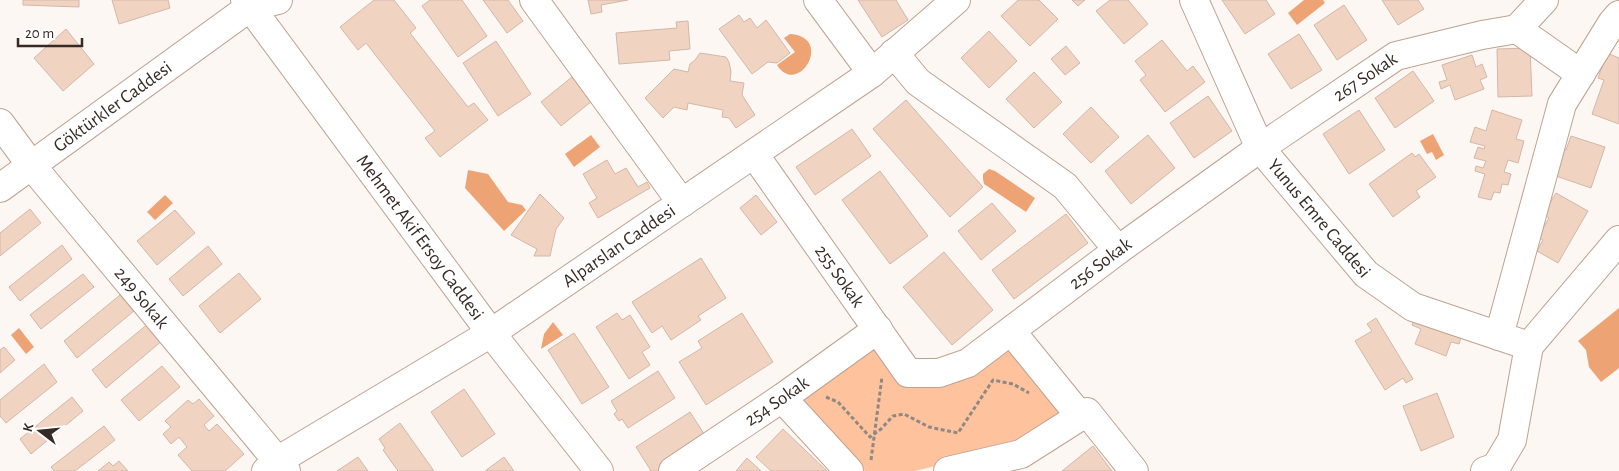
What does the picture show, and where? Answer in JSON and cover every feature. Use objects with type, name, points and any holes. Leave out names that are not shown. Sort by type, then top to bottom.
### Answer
[{"type":"street","name":"Göktürkler Caddesi","points":[[0,188],[248,4],[278,0]]},
{"type":"street","points":[[534,0],[682,203]]},
{"type":"street","points":[[818,0],[872,74]]},
{"type":"street","name":"Alparslan Caddesi","points":[[276,468],[491,333],[872,74],[956,0]]},
{"type":"street","name":"Yunus Emre Caddesi","points":[[1194,0],[1260,148],[1366,274],[1413,307],[1529,346]]},
{"type":"street","points":[[1544,0],[1517,29],[1581,74]]},
{"type":"street","name":"Mehmet Akif Ersoy Caddesi","points":[[248,4],[491,333],[599,471]]},
{"type":"street","points":[[1499,336],[1562,104],[1612,23],[1619,15]]},
{"type":"street","name":"267 Sokak","points":[[1260,148],[1396,56],[1482,35],[1517,29]]},
{"type":"street","points":[[894,53],[918,82],[1065,186],[1118,250]]},
{"type":"street","name":"249 Sokak","points":[[0,123],[31,165],[276,468]]},
{"type":"street","name":"256 Sokak","points":[[939,373],[968,363],[1118,250],[1260,148]]},
{"type":"street","name":"255 Sokak","points":[[754,154],[908,373],[939,373]]},
{"type":"street","points":[[1494,470],[1512,440],[1529,346],[1619,240]]},
{"type":"street","points":[[1010,331],[1072,407],[1087,412],[1134,471]]},
{"type":"street","name":"254 Sokak","points":[[673,471],[782,398],[882,335]]},
{"type":"street","points":[[782,398],[860,466]]},
{"type":"street","points":[[948,471],[1021,454],[1072,407]]},
{"type":"path","points":[[860,466],[875,433],[882,335]]},
{"type":"path","points":[[822,395],[838,402],[870,437],[893,416],[904,414],[929,427],[958,433],[993,380],[1012,384],[1051,407],[1072,407]]},
{"type":"shaded area","points":[[1304,0],[1323,0],[1325,3],[1297,25],[1288,13]]},
{"type":"shaded area","points":[[790,34],[803,38],[810,45],[811,54],[808,63],[802,70],[794,74],[785,73],[777,65],[795,52],[784,38]]},
{"type":"shaded area","points":[[1433,134],[1444,155],[1436,160],[1432,152],[1427,154],[1420,141]]},
{"type":"shaded area","points":[[591,135],[600,147],[574,167],[565,154]]},
{"type":"shaded area","points":[[989,169],[995,171],[1035,198],[1026,212],[984,184],[983,174]]},
{"type":"shaded area","points":[[468,170],[488,174],[508,202],[522,205],[526,210],[504,231],[465,188]]},
{"type":"shaded area","points":[[165,195],[173,203],[155,220],[147,212]]},
{"type":"shaded area","points":[[1619,308],[1619,368],[1601,382],[1589,367],[1586,350],[1578,341]]},
{"type":"shaded area","points":[[553,322],[563,335],[541,349],[544,334]]},
{"type":"shaded area","points":[[19,328],[34,347],[26,354],[11,335]]},
{"type":"shaded area","points":[[875,341],[904,382],[1011,345],[1072,414],[1018,446],[915,471],[865,471],[793,397]]},
{"type":"building","points":[[23,0],[79,0],[79,7],[23,5]]},
{"type":"building","points":[[112,0],[168,0],[170,8],[119,24]]},
{"type":"building","points":[[374,0],[394,0],[416,28],[410,33],[468,107],[474,103],[488,120],[440,157],[425,138],[435,131],[366,43],[358,50],[340,27]]},
{"type":"building","points":[[430,0],[462,0],[487,36],[458,57],[422,6]]},
{"type":"building","points":[[483,0],[508,0],[523,21],[507,33]]},
{"type":"building","points":[[588,0],[628,0],[601,5],[602,12],[591,14]]},
{"type":"building","points":[[858,0],[896,0],[908,20],[882,37]]},
{"type":"building","points":[[1018,0],[1039,0],[1058,19],[1030,46],[1001,16]]},
{"type":"building","points":[[1072,0],[1085,0],[1078,6]]},
{"type":"building","points":[[1110,0],[1128,0],[1148,24],[1124,44],[1096,11]]},
{"type":"building","points":[[1222,0],[1266,0],[1275,14],[1245,34]]},
{"type":"building","points":[[1382,0],[1418,0],[1424,9],[1398,25]]},
{"type":"building","points":[[1344,5],[1367,40],[1337,60],[1314,25]]},
{"type":"building","points":[[739,15],[744,22],[750,18],[757,28],[766,20],[790,53],[777,63],[768,62],[752,74],[719,29]]},
{"type":"building","points":[[688,21],[690,49],[669,51],[670,60],[619,64],[616,33],[677,28],[676,22]]},
{"type":"building","points":[[66,29],[94,64],[63,91],[34,58]]},
{"type":"building","points":[[989,31],[1017,61],[989,88],[961,58]]},
{"type":"building","points":[[1299,34],[1322,70],[1291,89],[1268,54]]},
{"type":"building","points":[[1162,40],[1187,71],[1193,66],[1205,82],[1165,112],[1140,80],[1146,75],[1135,61]]},
{"type":"building","points":[[496,41],[531,94],[498,116],[463,63]]},
{"type":"building","points":[[1066,46],[1080,63],[1065,75],[1051,59]]},
{"type":"building","points":[[1530,48],[1532,96],[1498,97],[1497,49]]},
{"type":"building","points":[[700,53],[726,57],[731,72],[730,81],[744,83],[742,95],[755,115],[736,128],[729,118],[722,117],[723,110],[688,103],[687,110],[674,107],[663,118],[645,98],[674,69],[688,72],[690,64]]},
{"type":"building","points":[[1607,53],[1619,58],[1619,124],[1592,114],[1604,80],[1598,78]]},
{"type":"building","points":[[1472,55],[1476,67],[1482,64],[1487,77],[1480,80],[1484,89],[1455,100],[1450,85],[1441,89],[1439,82],[1447,80],[1442,65]]},
{"type":"building","points":[[1413,71],[1434,101],[1395,128],[1375,98]]},
{"type":"building","points":[[1034,72],[1062,102],[1034,128],[1006,99]]},
{"type":"building","points":[[572,77],[592,101],[561,126],[541,102]]},
{"type":"building","points":[[1208,96],[1232,131],[1194,158],[1170,123]]},
{"type":"building","points":[[906,100],[983,187],[950,217],[873,129]]},
{"type":"building","points":[[1091,107],[1119,137],[1091,163],[1063,134]]},
{"type":"building","points":[[1359,110],[1385,150],[1349,174],[1323,134]]},
{"type":"building","points":[[1492,110],[1522,120],[1516,139],[1524,141],[1518,163],[1508,160],[1504,172],[1511,174],[1508,185],[1502,184],[1500,193],[1494,192],[1491,200],[1478,197],[1485,174],[1475,171],[1476,166],[1483,168],[1486,161],[1474,158],[1478,147],[1484,149],[1485,146],[1470,142],[1475,127],[1486,131]]},
{"type":"building","points":[[852,129],[871,156],[815,195],[796,167]]},
{"type":"building","points":[[1148,135],[1175,168],[1131,204],[1105,171]]},
{"type":"building","points":[[1571,136],[1605,147],[1591,188],[1550,174],[1559,148],[1566,150]]},
{"type":"building","points":[[1412,153],[1415,157],[1419,154],[1436,177],[1416,191],[1420,197],[1393,217],[1369,184]]},
{"type":"building","points":[[607,160],[615,174],[626,168],[638,187],[647,182],[650,188],[598,218],[589,203],[597,198],[583,174]]},
{"type":"building","points":[[880,171],[928,236],[890,264],[842,200]]},
{"type":"building","points":[[1556,193],[1588,211],[1558,263],[1537,251],[1543,240],[1538,237],[1549,218],[1543,214]]},
{"type":"building","points":[[540,194],[564,218],[556,229],[550,256],[534,256],[537,249],[511,235]]},
{"type":"building","points":[[756,195],[777,222],[761,235],[740,208]]},
{"type":"building","points":[[992,203],[1016,231],[981,260],[958,231]]},
{"type":"building","points":[[30,209],[41,223],[0,256],[0,233]]},
{"type":"building","points":[[175,210],[195,233],[157,265],[137,241]]},
{"type":"building","points":[[1066,214],[1088,243],[1014,299],[992,270]]},
{"type":"building","points":[[62,245],[72,259],[20,301],[9,287]]},
{"type":"building","points":[[208,246],[222,264],[183,296],[169,279]]},
{"type":"building","points":[[944,252],[993,310],[952,345],[903,287]]},
{"type":"building","points":[[701,258],[726,298],[698,316],[701,320],[671,340],[662,326],[652,333],[632,302]]},
{"type":"building","points":[[239,273],[261,299],[220,333],[199,306]]},
{"type":"building","points":[[83,274],[94,287],[41,329],[30,315]]},
{"type":"building","points":[[120,295],[134,311],[77,358],[64,341]]},
{"type":"building","points":[[617,313],[622,320],[630,315],[650,347],[642,352],[650,365],[629,379],[596,327]]},
{"type":"building","points":[[742,313],[773,362],[706,405],[679,362],[702,348],[698,341]]},
{"type":"building","points":[[1416,316],[1462,334],[1459,344],[1451,342],[1446,356],[1415,344],[1421,329],[1412,325]]},
{"type":"building","points":[[1376,318],[1413,379],[1406,383],[1403,378],[1385,390],[1355,341],[1372,331],[1367,324]]},
{"type":"building","points":[[149,323],[163,340],[106,388],[92,370]]},
{"type":"building","points":[[574,333],[609,387],[582,404],[548,350]]},
{"type":"building","points":[[4,347],[15,360],[0,373],[0,350]]},
{"type":"building","points":[[44,364],[57,382],[6,423],[0,416],[0,400]]},
{"type":"building","points":[[162,366],[180,387],[139,421],[121,400]]},
{"type":"building","points":[[658,371],[675,398],[628,428],[622,419],[619,421],[614,414],[617,411],[611,401]]},
{"type":"building","points":[[464,389],[495,434],[462,457],[431,412]]},
{"type":"building","points":[[1437,393],[1454,437],[1421,451],[1403,406]]},
{"type":"building","points":[[72,397],[83,411],[31,454],[20,439]]},
{"type":"building","points":[[199,399],[214,416],[204,425],[209,431],[217,424],[244,454],[225,471],[192,471],[178,455],[187,447],[179,437],[171,444],[163,434],[171,427],[165,421],[188,400],[193,404]]},
{"type":"building","points":[[690,412],[708,440],[660,471],[651,471],[636,447]]},
{"type":"building","points":[[400,423],[434,471],[398,471],[383,450],[385,448],[379,439]]},
{"type":"building","points":[[104,426],[115,440],[75,471],[54,471],[51,467]]},
{"type":"building","points":[[783,429],[827,471],[771,471],[756,457]]},
{"type":"building","points":[[1093,446],[1112,471],[1062,471]]},
{"type":"building","points":[[358,457],[368,471],[337,471]]},
{"type":"building","points":[[504,457],[514,471],[485,471]]},
{"type":"building","points":[[747,458],[761,471],[736,471]]},
{"type":"building","points":[[119,461],[128,471],[98,471],[109,462],[113,466]]}]
